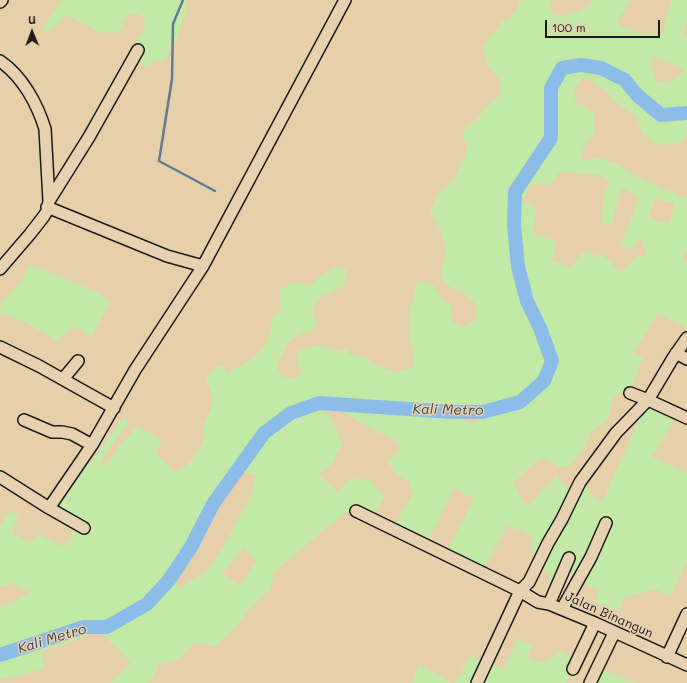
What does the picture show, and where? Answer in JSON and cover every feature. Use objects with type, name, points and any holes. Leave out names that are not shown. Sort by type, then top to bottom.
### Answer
[{"type":"street","points":[[49,508],[92,445],[135,370],[203,266],[345,0]]},
{"type":"street","points":[[0,269],[44,216],[48,204],[89,137],[138,50]]},
{"type":"street","points":[[0,61],[8,66],[23,83],[38,110],[45,129],[48,204]]},
{"type":"street","points":[[48,204],[127,240],[167,256],[190,264],[203,266]]},
{"type":"street","points":[[477,683],[520,591],[529,582],[580,482],[616,432],[648,400],[676,353],[687,338]]},
{"type":"street","points":[[0,347],[39,366],[114,408]]},
{"type":"street","points":[[676,353],[687,359]]},
{"type":"street","points":[[63,379],[78,361]]},
{"type":"street","points":[[630,393],[687,418]]},
{"type":"street","points":[[24,420],[52,432],[72,434],[92,445]]},
{"type":"street","points":[[0,477],[84,528]]},
{"type":"street","name":"Jalan Binangun","points":[[356,511],[520,591],[538,602],[562,609],[687,665]]},
{"type":"street","points":[[562,609],[591,557],[606,523]]},
{"type":"street","points":[[549,604],[569,558]]},
{"type":"street","points":[[667,657],[687,614]]},
{"type":"street","points":[[573,669],[595,623]]},
{"type":"street","points":[[590,683],[614,633]]},
{"type":"green space","points":[[62,0],[185,0],[187,3],[179,33],[165,60],[153,61],[147,68],[140,61],[136,51],[137,39],[144,31],[145,19],[136,13],[129,14],[118,33],[102,33],[66,15],[50,31],[42,31],[47,21]]},
{"type":"green space","points":[[520,0],[550,0],[551,12],[561,16],[572,14],[591,5],[592,0],[631,0],[616,22],[631,31],[660,35],[664,30],[666,17],[672,0],[687,0],[687,21],[683,35],[687,36],[687,135],[680,143],[657,145],[643,134],[636,116],[614,100],[598,84],[584,77],[574,89],[575,101],[593,113],[595,132],[583,148],[581,160],[600,158],[617,164],[639,178],[687,199],[687,251],[682,256],[687,262],[687,328],[658,313],[634,353],[643,357],[629,393],[617,393],[611,404],[607,420],[591,432],[583,450],[568,467],[558,466],[541,457],[513,483],[522,500],[528,506],[557,476],[567,489],[586,485],[592,496],[602,502],[648,400],[676,416],[652,457],[687,473],[687,564],[686,563],[670,597],[656,589],[624,598],[619,611],[595,602],[599,591],[566,573],[558,588],[548,582],[552,573],[535,570],[531,536],[508,525],[481,574],[443,556],[474,499],[454,488],[426,545],[391,531],[413,494],[408,481],[394,472],[388,463],[400,448],[395,440],[368,427],[342,411],[326,411],[334,424],[342,445],[331,465],[318,474],[338,492],[350,478],[371,481],[384,497],[370,520],[347,511],[274,572],[270,589],[250,608],[235,627],[216,646],[194,643],[175,661],[159,664],[153,678],[147,683],[111,683],[131,662],[98,630],[70,642],[42,651],[44,669],[0,679],[0,607],[31,592],[13,584],[0,587],[0,525],[11,511],[18,516],[12,533],[30,543],[38,535],[65,547],[76,528],[54,515],[65,496],[60,492],[86,462],[91,461],[96,456],[123,418],[128,422],[100,462],[102,466],[107,463],[120,444],[130,436],[137,425],[155,436],[161,442],[156,454],[174,471],[180,471],[197,453],[204,439],[204,424],[212,408],[212,394],[206,381],[209,375],[213,370],[223,365],[227,373],[251,359],[262,349],[269,337],[273,316],[281,310],[280,291],[294,283],[301,283],[310,286],[334,268],[339,267],[347,270],[344,286],[320,297],[313,309],[316,326],[311,332],[300,333],[288,343],[276,367],[284,378],[294,378],[303,372],[298,364],[297,351],[320,345],[335,351],[345,349],[351,355],[365,357],[377,366],[395,372],[413,367],[414,351],[409,337],[409,311],[414,300],[417,280],[434,286],[441,298],[451,306],[452,321],[463,327],[477,319],[475,303],[463,292],[453,289],[441,278],[445,256],[445,244],[439,227],[430,211],[439,193],[454,180],[468,149],[463,136],[466,126],[478,118],[483,110],[500,96],[499,79],[487,64],[487,59],[483,53],[484,44],[496,31],[502,21],[508,21],[518,7]],"holes":[[[651,56],[685,69],[673,80],[657,83],[653,71]],[[559,172],[601,175],[609,183],[603,200],[602,223],[612,225],[622,187],[639,198],[620,245],[631,250],[640,237],[647,254],[635,257],[621,273],[605,257],[583,252],[571,268],[552,261],[556,242],[533,233],[536,208],[523,202],[530,184],[550,185]],[[656,199],[674,203],[670,224],[655,220],[648,215]],[[495,409],[476,423],[469,424],[453,413],[483,412]],[[237,470],[256,475],[250,497],[223,547],[208,570],[181,588],[170,580],[191,547],[213,504]],[[244,548],[256,561],[240,586],[222,574]]]},
{"type":"green space","points":[[30,265],[97,292],[110,302],[92,336],[73,327],[57,341],[25,322],[0,313],[1,304],[5,298],[19,285]]},
{"type":"green space","points":[[518,639],[532,645],[528,657],[542,663],[561,651],[578,660],[566,683],[455,683],[470,656],[504,669]]},
{"type":"green space","points":[[419,665],[453,683],[412,683]]},
{"type":"green space","points":[[603,670],[635,683],[596,683]]},
{"type":"waterway","points":[[183,0],[173,24],[172,79],[159,161],[215,191]]},
{"type":"waterway","name":"Kali Metro","points":[[0,655],[84,627],[107,627],[147,604],[169,580],[191,547],[213,504],[264,433],[291,413],[319,403],[452,412],[483,412],[520,402],[544,381],[552,361],[540,328],[527,301],[518,267],[514,225],[515,192],[551,138],[551,88],[562,68],[581,65],[601,68],[625,80],[637,95],[661,115],[687,113]]}]
